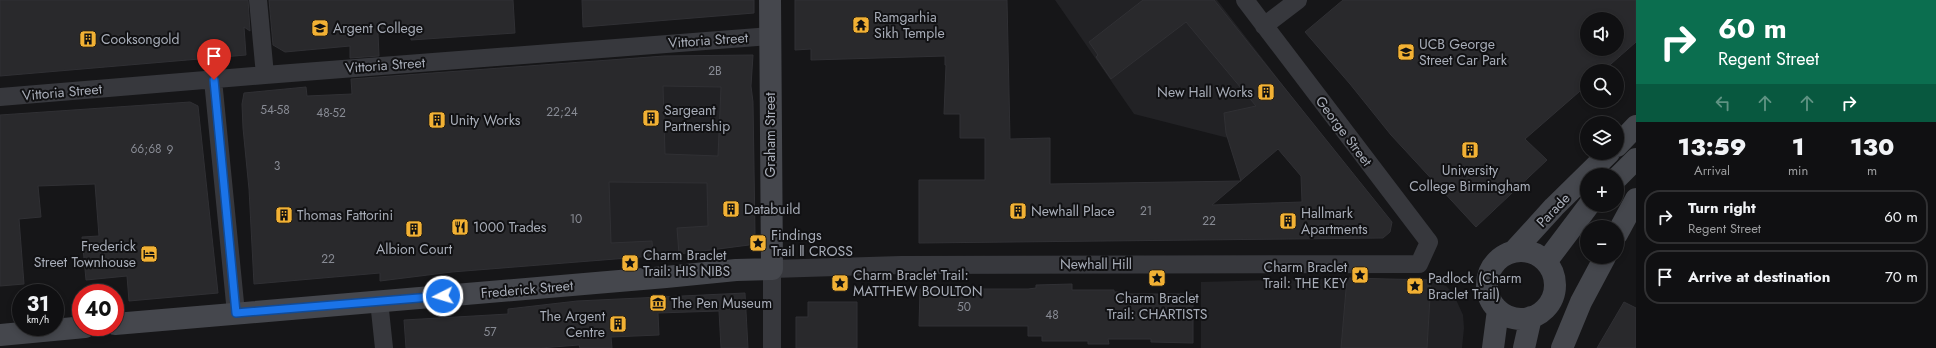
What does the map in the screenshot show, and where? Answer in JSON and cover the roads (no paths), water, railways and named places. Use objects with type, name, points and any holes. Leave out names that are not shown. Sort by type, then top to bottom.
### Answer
[{"type":"street","points":[[258,0],[265,75]]},
{"type":"street","name":"Graham Street","points":[[770,0],[772,269]]},
{"type":"street","name":"George Street","points":[[1245,0],[1429,242],[1419,264]]},
{"type":"street","points":[[1264,26],[1298,0]]},
{"type":"street","name":"Vittoria Street","points":[[0,97],[770,36]]},
{"type":"street","points":[[214,80],[236,313]]},
{"type":"street","points":[[1624,139],[1636,126]]},
{"type":"street","points":[[1624,171],[1636,159]]},
{"type":"street","name":"Parade","points":[[1514,251],[1554,207],[1602,160]]},
{"type":"street","points":[[1624,221],[1636,199]]},
{"type":"street","name":"Parade","points":[[1546,262],[1584,212]]},
{"type":"street","points":[[1514,251],[1524,251],[1537,255],[1546,262],[1552,272],[1555,284],[1553,296],[1548,306],[1539,314],[1520,319],[1511,318],[1498,310],[1488,295],[1486,284],[1488,274],[1497,260],[1514,251]]},
{"type":"street","name":"Newhall Hill","points":[[772,269],[891,265],[1419,264]]},
{"type":"street","points":[[1562,348],[1581,302],[1601,264]]},
{"type":"street","points":[[772,269],[772,348]]},
{"type":"street","name":"Frederick Street","points":[[124,323],[658,278],[736,270],[772,269]]},
{"type":"street","points":[[380,301],[384,348]]},
{"type":"street","points":[[1493,348],[1498,310]]},
{"type":"street","points":[[1524,348],[1531,317]]},
{"type":"street","points":[[0,335],[72,328]]},
{"type":"place","name":"Ramgarhia Sikh Temple","points":[[861,25]]},
{"type":"place","name":"Argent College","points":[[320,28]]},
{"type":"place","name":"Cooksongold","points":[[88,39]]},
{"type":"place","name":"UCB George Street Car Park","points":[[1406,52]]},
{"type":"place","name":"New Hall Works","points":[[1266,92]]},
{"type":"place","name":"Sargeant Partnership","points":[[651,118]]},
{"type":"place","name":"Unity Works","points":[[437,120]]},
{"type":"place","name":"University College Birmingham","points":[[1470,150]]},
{"type":"place","name":"Databuild","points":[[731,209]]},
{"type":"place","name":"Newhall Place","points":[[1018,211]]},
{"type":"place","name":"Thomas Fattorini","points":[[284,215]]},
{"type":"place","name":"Hallmark Apartments","points":[[1288,221]]},
{"type":"place","name":"1000 Trades","points":[[460,227]]},
{"type":"place","name":"Albion Court","points":[[414,229]]},
{"type":"place","name":"Findings Trail ‖ CROSS","points":[[758,243]]},
{"type":"place","name":"Frederick Street Townhouse","points":[[149,254]]},
{"type":"place","name":"Charm Braclet Trail: HIS NIBS","points":[[630,263]]},
{"type":"place","name":"Charm Braclet Trail: THE KEY","points":[[1360,275]]},
{"type":"place","name":"Charm Braclet Trail: CHARTISTS","points":[[1157,278]]},
{"type":"place","name":"Charm Braclet Trail: MATTHEW BOULTON","points":[[840,283]]},
{"type":"place","name":"Padlock (Charm Braclet Trail)","points":[[1415,286]]},
{"type":"place","name":"The Pen Museum","points":[[658,303]]},
{"type":"place","name":"The Argent Centre","points":[[618,324]]}]
